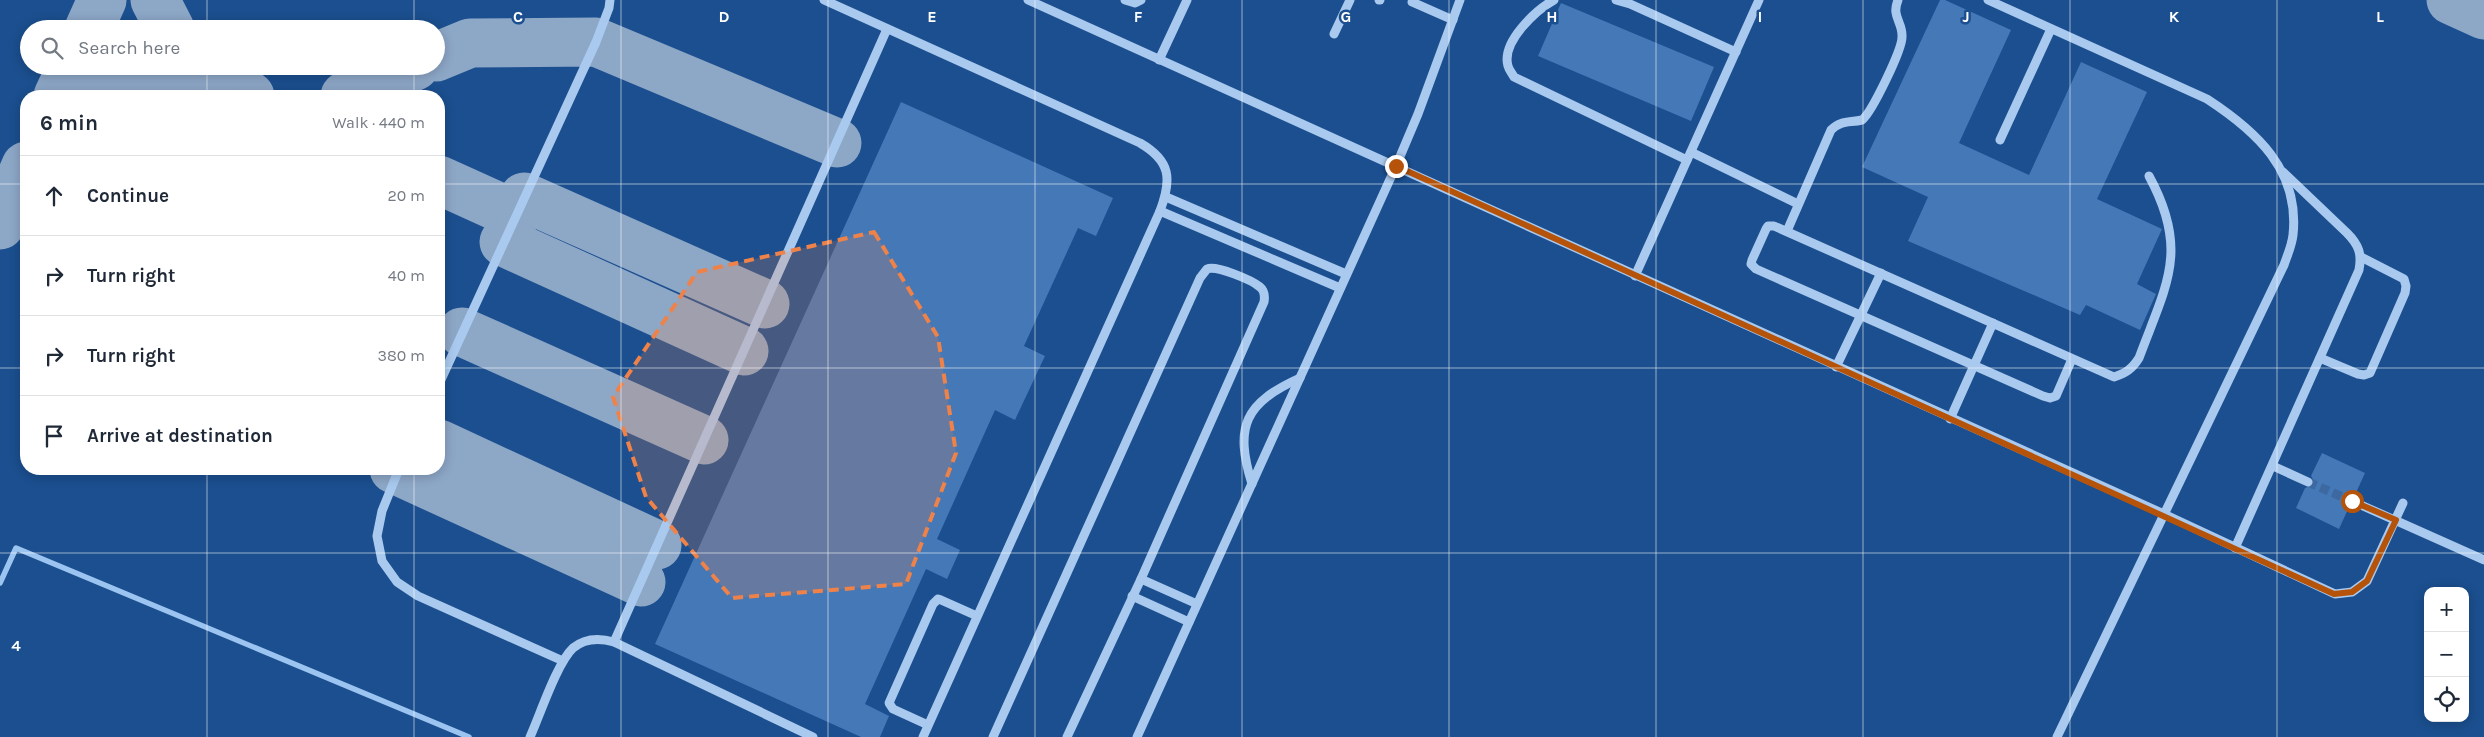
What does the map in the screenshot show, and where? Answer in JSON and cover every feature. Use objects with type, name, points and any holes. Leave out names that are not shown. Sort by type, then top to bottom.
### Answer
[{"type":"lane","points":[[445,371],[596,42],[609,8],[610,0]]},
{"type":"lane","points":[[824,0],[1154,151],[1164,164],[1169,181],[1166,197],[1160,211],[923,737]]},
{"type":"lane","points":[[1028,0],[1043,3],[1159,60],[2166,515],[2334,594],[2352,592],[2367,581],[2404,503]]},
{"type":"lane","points":[[1125,0],[1135,3],[1141,0]]},
{"type":"lane","points":[[1159,60],[1187,0]]},
{"type":"lane","points":[[1334,34],[1350,0]]},
{"type":"lane","points":[[1137,737],[1396,166],[1418,114],[1460,0]]},
{"type":"lane","points":[[1554,0],[1543,6],[1527,21],[1508,52],[1508,66],[1514,77],[1798,204]]},
{"type":"lane","points":[[1616,0],[1630,4],[1736,52]]},
{"type":"lane","points":[[1635,276],[1759,0]]},
{"type":"lane","points":[[1787,231],[1830,130],[1837,124],[1846,121],[1862,120],[1873,107],[1902,38],[1895,12],[1898,0]]},
{"type":"lane","points":[[1988,0],[2207,99],[2239,120],[2264,144],[2281,169],[2357,243],[2361,257],[2359,270],[2235,548]]},
{"type":"lane","points":[[1412,2],[1453,20]]},
{"type":"lane","points":[[614,642],[887,29]]},
{"type":"lane","points":[[2000,140],[2051,29]]},
{"type":"lane","points":[[2057,737],[2166,515],[2284,265],[2293,236],[2292,202],[2281,169]]},
{"type":"lane","points":[[2072,359],[2060,390],[2056,396],[2050,398],[1753,267],[1752,260],[1768,226],[1774,226],[2114,377],[2124,374],[2133,367],[2138,358],[2166,285],[2172,258],[2171,229],[2163,201],[2149,176]]},
{"type":"lane","points":[[1166,197],[1346,274]]},
{"type":"lane","points":[[1160,211],[1340,288]]},
{"type":"lane","points":[[2320,358],[2364,376],[2370,373],[2405,292],[2404,279],[2361,257]]},
{"type":"lane","points":[[993,737],[1200,278],[1207,269],[1218,268],[1260,286],[1265,296],[1264,302],[1067,737]]},
{"type":"lane","points":[[1836,367],[1881,273]]},
{"type":"lane","points":[[1950,418],[1993,323]]},
{"type":"lane","points":[[1252,484],[1243,450],[1244,434],[1248,419],[1256,405],[1268,394],[1300,378]]},
{"type":"lane","points":[[2273,466],[2308,482]]},
{"type":"lane","points":[[397,475],[382,511],[377,536],[382,561],[397,582],[418,596],[564,661]]},
{"type":"lane","points":[[2352,501],[2484,560]]},
{"type":"lane","points":[[1140,579],[1197,604]]},
{"type":"lane","points":[[1132,596],[1189,622]]},
{"type":"lane","points":[[928,725],[893,709],[889,703],[933,604],[941,600],[977,616]]},
{"type":"lane","points":[[530,737],[564,661],[574,648],[586,641],[600,638],[614,642],[813,737]]},
{"type":"highlighted area","points":[[874,232],[938,337],[956,453],[906,584],[732,598],[646,497],[613,397],[697,272]]},
{"type":"building","points":[[1940,0],[1945,0],[2011,30],[1959,143],[2029,175],[2081,62],[2147,92],[2097,199],[2162,229],[2137,284],[2156,294],[2140,330],[2086,305],[2080,315],[1908,241],[1928,197],[1862,167]]},
{"type":"building","points":[[1561,3],[1714,67],[1691,121],[1538,56]]},
{"type":"building","points":[[901,102],[1113,198],[1096,236],[1078,228],[1024,346],[1045,356],[1015,420],[995,410],[937,539],[960,550],[947,579],[926,569],[865,704],[889,716],[880,737],[861,737],[655,644]]},
{"type":"building","points":[[2322,453],[2365,473],[2355,495],[2347,498],[2346,502],[2349,507],[2339,529],[2296,508],[2305,488],[2313,485],[2314,481],[2311,476]]},
{"type":"waterway","points":[[0,583],[16,548],[469,737]]},
{"type":"taxiway","points":[[93,20],[102,0]]},
{"type":"taxiway","points":[[155,0],[165,20]]},
{"type":"taxiway","points":[[2451,0],[2484,15]]},
{"type":"taxiway","points":[[445,53],[470,43],[596,42],[837,143]]},
{"type":"taxiway","points":[[61,90],[68,75]]},
{"type":"taxiway","points":[[111,90],[126,82],[158,75]]},
{"type":"taxiway","points":[[169,75],[213,82]]},
{"type":"taxiway","points":[[206,75],[213,82],[234,90]]},
{"type":"taxiway","points":[[359,90],[394,75]]},
{"type":"taxiway","points":[[0,225],[20,180]]},
{"type":"taxiway","points":[[445,183],[516,215]]},
{"type":"taxiway","points":[[524,197],[765,304]]},
{"type":"taxiway","points":[[504,242],[744,351]]},
{"type":"taxiway","points":[[462,332],[704,440]]},
{"type":"taxiway","points":[[445,447],[657,545]]},
{"type":"taxiway","points":[[407,475],[641,582]]},
{"type":"tunnel","points":[[2308,482],[2352,501]]},
{"type":"route","points":[[1396,166],[1635,276],[2166,515],[2334,594],[2352,592],[2367,581],[2396,520],[2352,501]]}]
